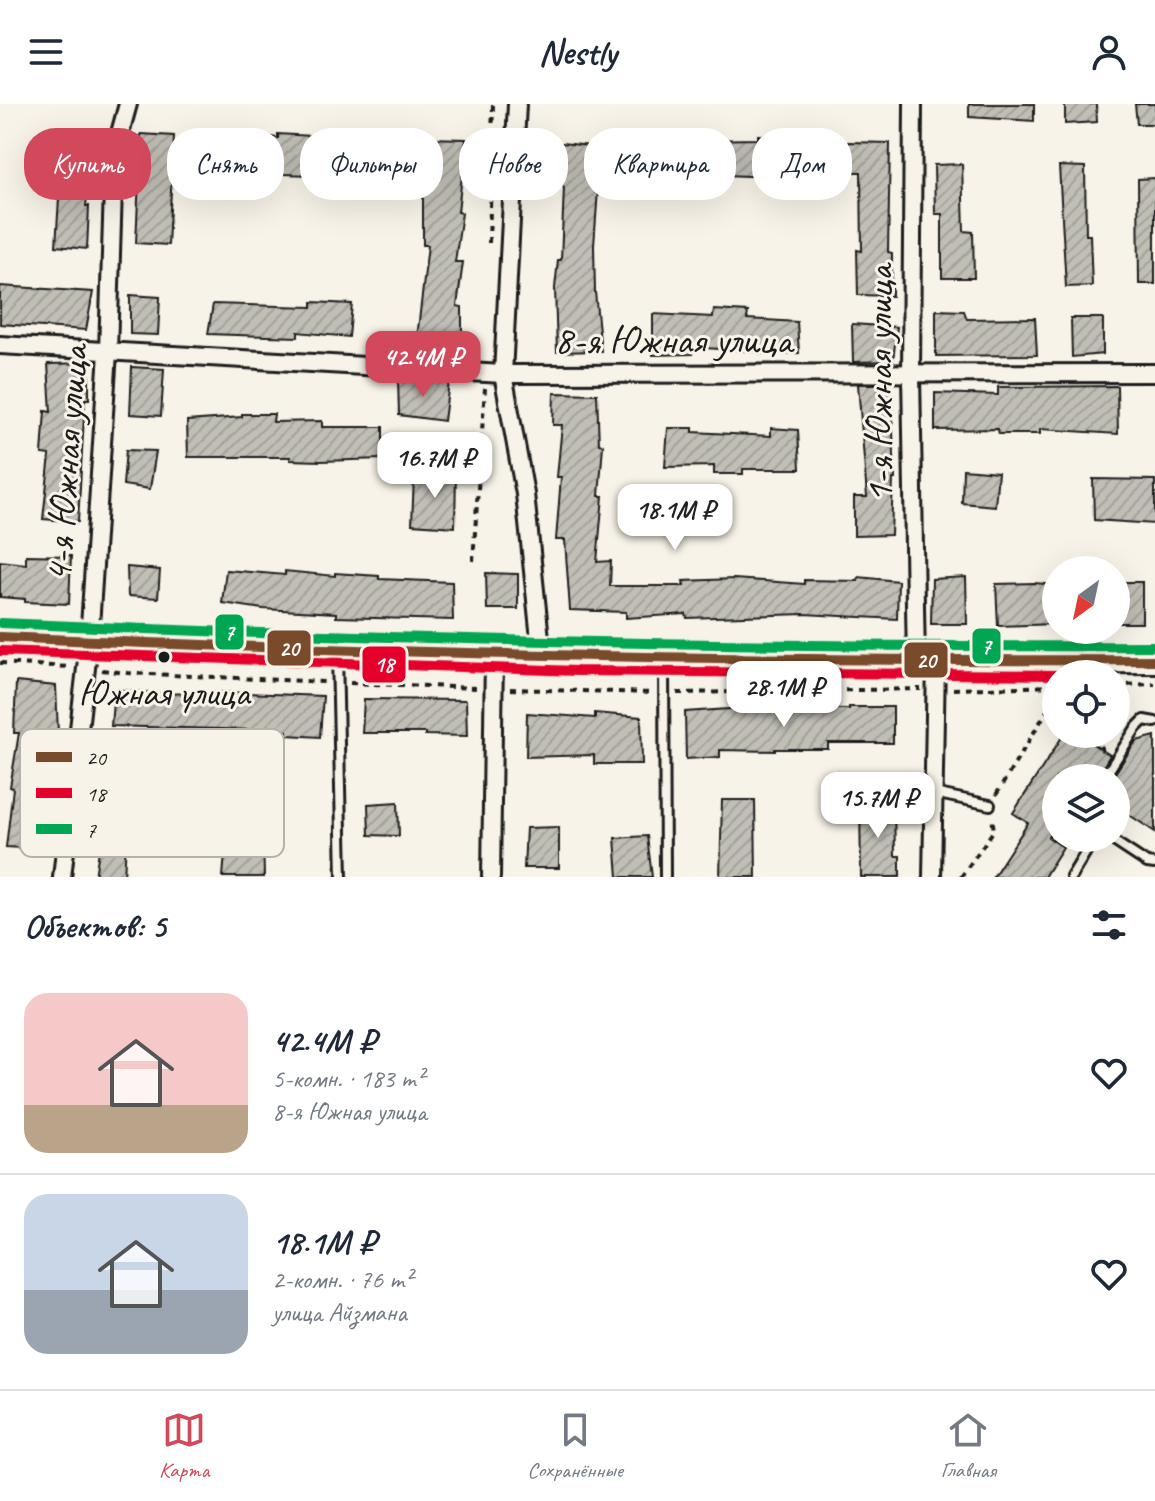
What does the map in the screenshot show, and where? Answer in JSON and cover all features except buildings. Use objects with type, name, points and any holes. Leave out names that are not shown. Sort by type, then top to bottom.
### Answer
[{"type":"street","name":"4-я Южная улица","points":[[79,729],[89,642],[108,352],[114,155],[128,104]]},
{"type":"street","points":[[517,104],[503,374],[525,494],[542,658]]},
{"type":"street","name":"1-я Южная улица","points":[[913,104],[911,374],[926,662],[935,689],[932,877]]},
{"type":"street","name":"8-я Южная улица","points":[[0,345],[503,374],[1155,373]]},
{"type":"street","points":[[0,637],[542,658],[926,662],[1155,660]]},
{"type":"street","points":[[491,877],[494,655]]},
{"type":"street","name":"4-я Южная улица","points":[[62,877],[64,857]]},
{"type":"lane","points":[[337,651],[342,877]]},
{"type":"lane","points":[[664,659],[665,877]]},
{"type":"lane","points":[[1113,764],[1144,720],[1155,722]]},
{"type":"lane","points":[[934,793],[990,805]]},
{"type":"lane","points":[[1071,877],[1086,852]]},
{"type":"lane","points":[[1130,852],[1147,863],[1155,864]]},
{"type":"path","points":[[0,663],[141,674],[663,694],[1042,686]]},
{"type":"path","points":[[1130,685],[1155,684]]},
{"type":"path","points":[[961,877],[994,830],[990,805],[1042,719]]},
{"type":"transit line","name":"7","points":[[1,623],[578,642],[1155,646]]},
{"type":"transit line","name":"20","points":[[0,637],[578,656],[1155,660]]},
{"type":"transit line","name":"18","points":[[0,651],[577,671],[1042,675]]},
{"type":"place","name":"Южная улица","points":[[164,657]]}]
